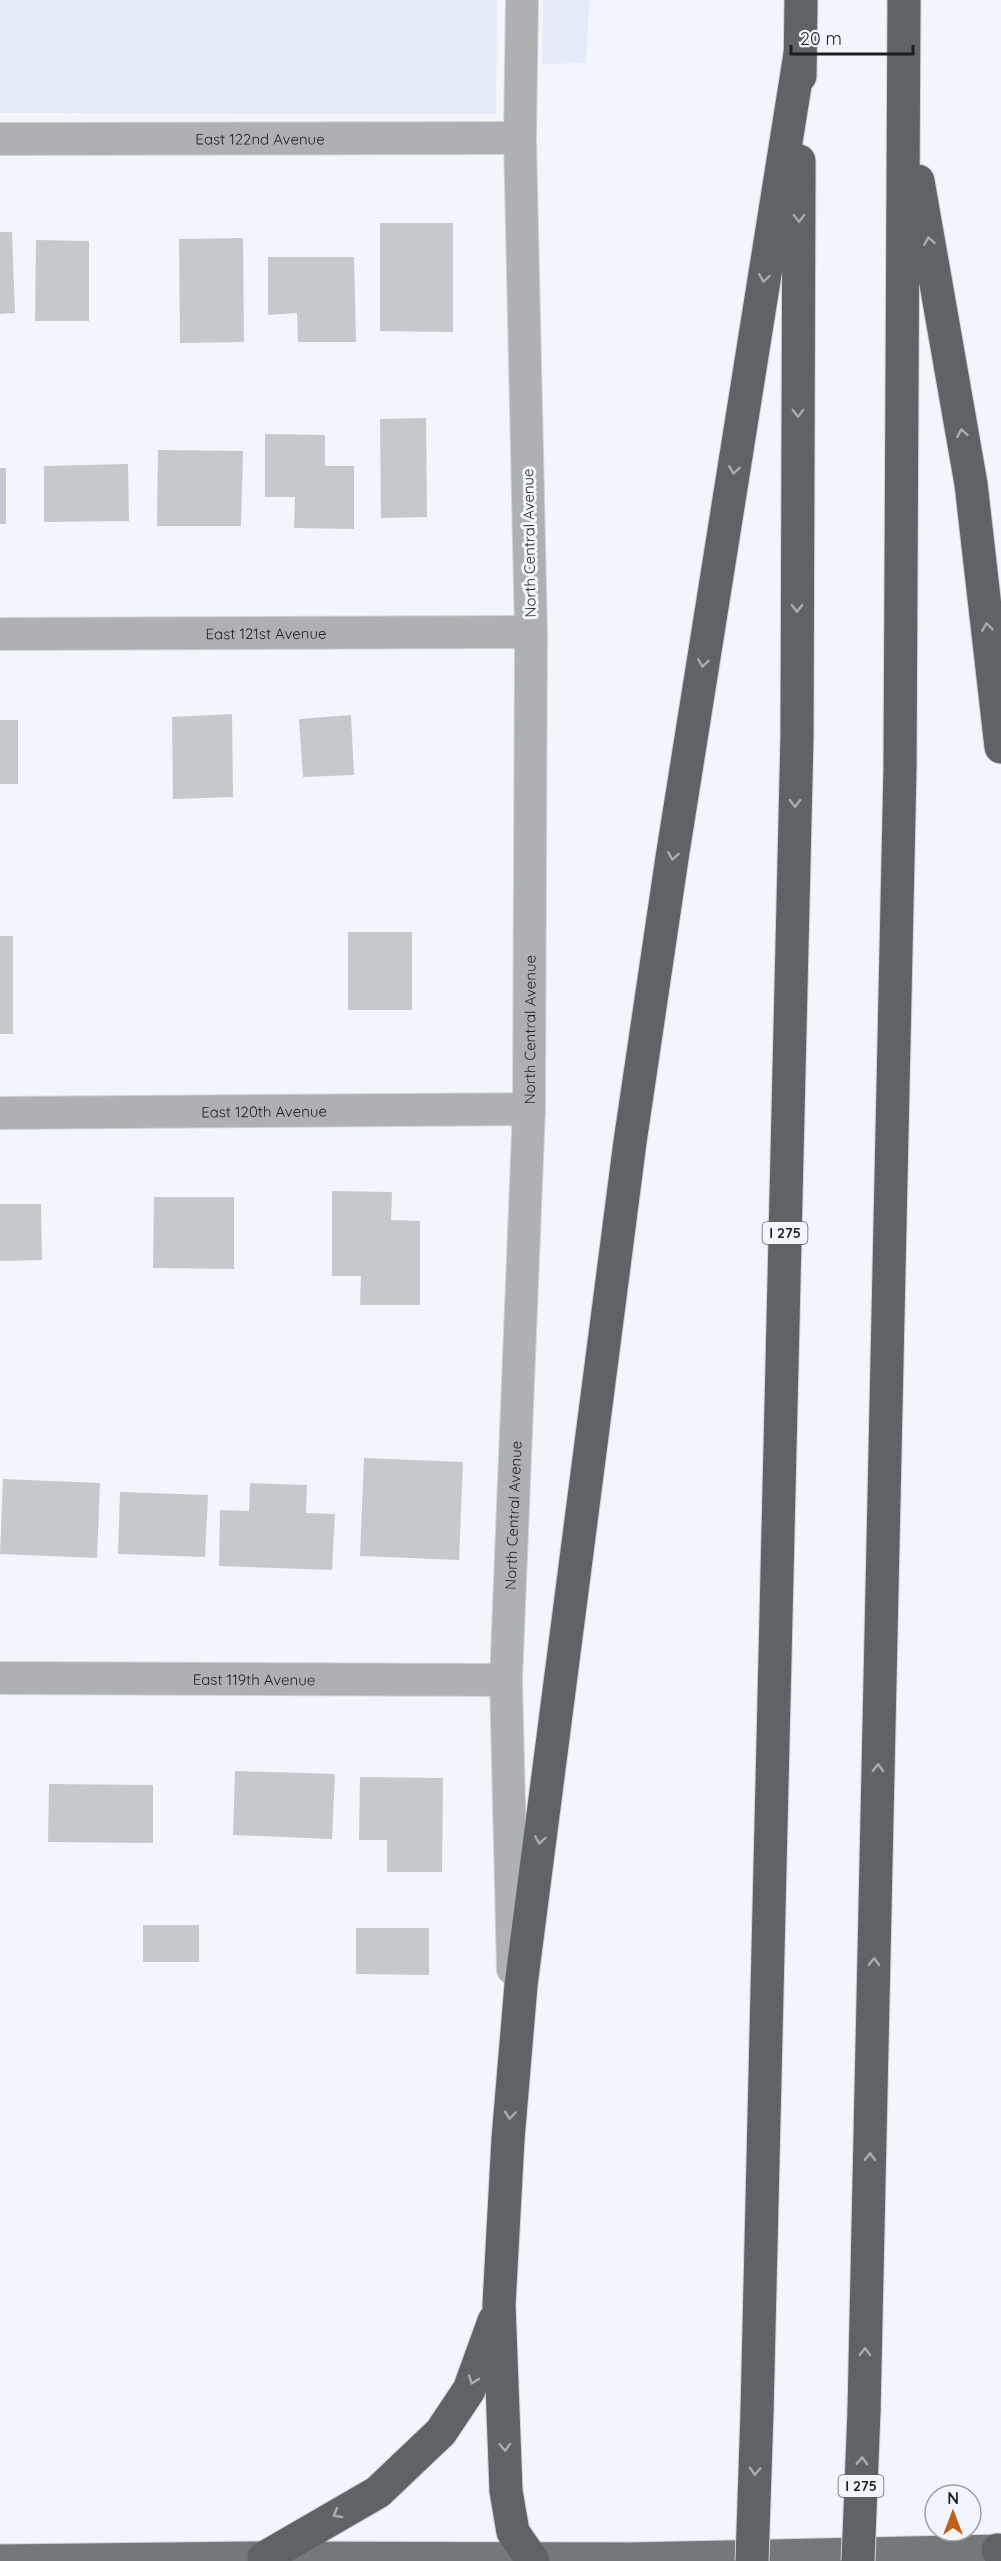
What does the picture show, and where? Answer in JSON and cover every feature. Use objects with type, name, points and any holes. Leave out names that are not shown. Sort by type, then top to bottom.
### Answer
[{"type":"highway","name":"I 275","points":[[752,2561],[797,736],[801,0]]},
{"type":"highway","name":"I 275","points":[[858,2561],[864,2411],[900,768],[904,0]]},
{"type":"highway","points":[[533,2560],[513,2532],[506,2491],[499,2305],[521,1985],[630,1142],[672,858],[800,54]]},
{"type":"highway","points":[[904,96],[971,484],[1001,747]]},
{"type":"highway","points":[[264,2558],[378,2492],[441,2432],[469,2390],[499,2305]]},
{"type":"main road","points":[[0,2561],[264,2558],[629,2560],[1000,2551]]},
{"type":"street","name":"North Central Avenue","points":[[515,2057],[506,1680],[529,1109],[531,632],[520,138],[522,0]]},
{"type":"street","name":"East 122nd Avenue","points":[[0,139],[520,138]]},
{"type":"street","name":"East 121st Avenue","points":[[0,634],[531,632]]},
{"type":"street","name":"East 120th Avenue","points":[[0,1113],[529,1109]]},
{"type":"street","name":"East 119th Avenue","points":[[0,1678],[506,1680]]},
{"type":"shaded area","points":[[0,0],[497,0],[496,114],[0,113]]},
{"type":"shaded area","points":[[543,0],[589,0],[586,63],[542,64]]},
{"type":"building","points":[[380,223],[453,223],[453,332],[380,331]]},
{"type":"building","points":[[0,232],[12,232],[15,313],[0,314]]},
{"type":"building","points":[[243,238],[244,342],[180,343],[179,239]]},
{"type":"building","points":[[36,240],[89,241],[89,321],[35,321]]},
{"type":"building","points":[[268,257],[354,257],[356,342],[298,342],[297,313],[268,315]]},
{"type":"building","points":[[426,418],[427,517],[381,518],[380,419]]},
{"type":"building","points":[[265,434],[325,435],[325,466],[354,466],[354,529],[294,528],[295,497],[265,497]]},
{"type":"building","points":[[158,450],[243,451],[241,526],[157,526]]},
{"type":"building","points":[[128,464],[129,521],[44,522],[44,466]]},
{"type":"building","points":[[0,468],[6,468],[6,524],[0,524]]},
{"type":"building","points":[[232,714],[233,797],[173,799],[172,717]]},
{"type":"building","points":[[351,715],[354,775],[303,777],[299,719]]},
{"type":"building","points":[[0,720],[18,720],[18,784],[0,784]]},
{"type":"building","points":[[348,932],[412,932],[412,1010],[348,1010]]},
{"type":"building","points":[[0,936],[13,936],[13,1034],[0,1034]]},
{"type":"building","points":[[332,1191],[392,1192],[391,1220],[420,1221],[420,1305],[360,1305],[361,1276],[332,1276]]},
{"type":"building","points":[[154,1197],[234,1197],[234,1269],[153,1268]]},
{"type":"building","points":[[0,1204],[41,1204],[42,1260],[0,1261]]},
{"type":"building","points":[[364,1458],[463,1462],[459,1560],[360,1556]]},
{"type":"building","points":[[3,1479],[100,1483],[97,1558],[0,1554]]},
{"type":"building","points":[[250,1483],[307,1485],[306,1513],[335,1514],[332,1570],[219,1566],[220,1510],[249,1511]]},
{"type":"building","points":[[120,1492],[208,1495],[205,1557],[118,1554]]},
{"type":"building","points":[[235,1771],[335,1774],[332,1839],[233,1835]]},
{"type":"building","points":[[360,1777],[443,1778],[442,1872],[387,1872],[387,1840],[359,1840]]},
{"type":"building","points":[[49,1784],[153,1785],[153,1843],[48,1842]]},
{"type":"building","points":[[143,1925],[199,1925],[199,1962],[143,1962]]},
{"type":"building","points":[[356,1928],[429,1928],[429,1975],[356,1974]]}]
